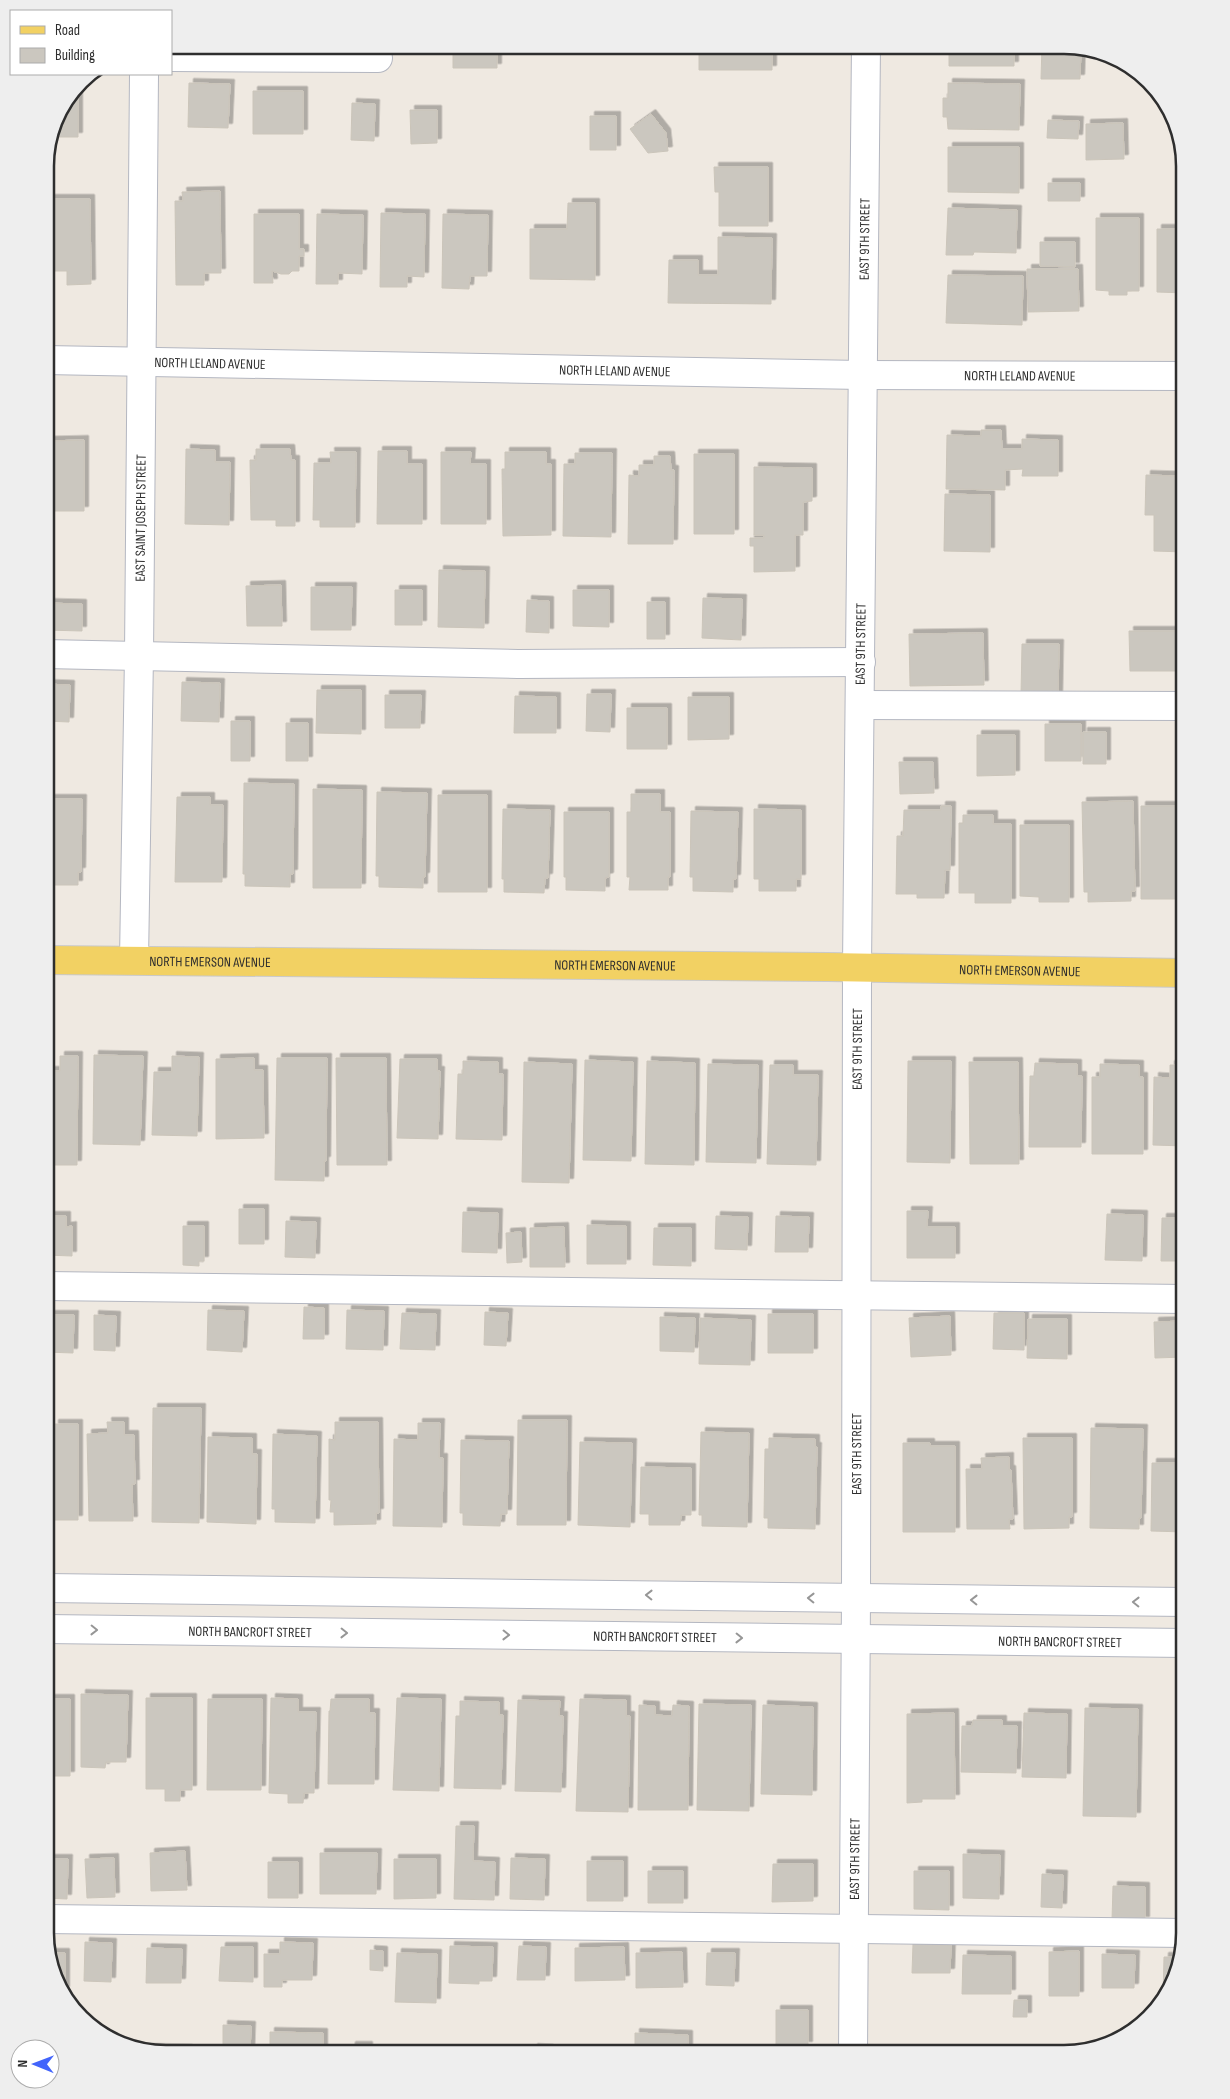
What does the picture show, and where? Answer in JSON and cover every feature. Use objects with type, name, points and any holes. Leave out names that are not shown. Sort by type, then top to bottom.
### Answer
[{"type":"main road","name":"NORTH EMERSON AVENUE","points":[[54,960],[1176,972]]},
{"type":"street","name":"EAST 9TH STREET","points":[[854,2045],[857,1295],[856,967],[861,662],[866,54]]},
{"type":"street","points":[[172,57],[378,58]]},
{"type":"street","name":"EAST SAINT JOSEPH STREET","points":[[134,960],[139,655],[144,75]]},
{"type":"street","name":"NORTH LELAND AVENUE","points":[[54,360],[862,374],[1176,376]]},
{"type":"street","points":[[54,654],[518,664],[861,662]]},
{"type":"street","points":[[860,704],[1176,706]]},
{"type":"street","points":[[54,1286],[1176,1299]]},
{"type":"street","points":[[54,1588],[1176,1602]]},
{"type":"street","points":[[126,1589],[126,1630]]},
{"type":"street","name":"NORTH BANCROFT STREET","points":[[54,1629],[1176,1644]]},
{"type":"street","points":[[54,1919],[1176,1933]]},
{"type":"building","points":[[453,54],[497,54],[497,68],[453,68]]},
{"type":"building","points":[[699,54],[772,54],[772,70],[699,70]]},
{"type":"building","points":[[949,54],[1014,54],[1014,66],[949,66]]},
{"type":"building","points":[[1042,54],[1081,55],[1080,79],[1041,79]]},
{"type":"building","points":[[189,83],[230,84],[228,128],[188,127]]},
{"type":"building","points":[[948,83],[1020,84],[1019,130],[948,129],[947,117],[943,117],[943,98],[948,98]]},
{"type":"building","points":[[253,91],[303,91],[303,134],[253,134]]},
{"type":"building","points":[[78,97],[78,137],[58,137],[65,116]]},
{"type":"building","points":[[352,103],[375,104],[374,141],[351,140]]},
{"type":"building","points":[[410,110],[437,110],[437,143],[411,144]]},
{"type":"building","points":[[651,114],[666,133],[668,151],[648,153],[630,129]]},
{"type":"building","points":[[590,116],[616,116],[616,150],[590,150]]},
{"type":"building","points":[[1048,120],[1079,121],[1078,139],[1047,138]]},
{"type":"building","points":[[1123,123],[1124,159],[1086,160],[1086,124]]},
{"type":"building","points":[[948,147],[1019,147],[1019,193],[948,192]]},
{"type":"building","points":[[714,167],[768,167],[768,226],[719,226],[719,192],[715,192]]},
{"type":"building","points":[[1048,183],[1080,183],[1080,201],[1048,201]]},
{"type":"building","points":[[220,191],[221,273],[204,273],[204,285],[176,285],[175,201],[183,201],[182,192]]},
{"type":"building","points":[[54,199],[90,199],[91,284],[67,285],[67,271],[54,271]]},
{"type":"building","points":[[568,203],[595,203],[595,280],[530,279],[530,229],[567,229]]},
{"type":"building","points":[[948,208],[1017,210],[1016,253],[974,252],[973,255],[946,255]]},
{"type":"building","points":[[381,213],[425,214],[424,277],[407,276],[407,287],[380,287]]},
{"type":"building","points":[[254,214],[299,214],[299,249],[304,249],[304,256],[299,256],[299,271],[281,274],[272,271],[273,283],[254,283]]},
{"type":"building","points":[[317,214],[363,215],[362,274],[338,273],[338,284],[316,284]]},
{"type":"building","points":[[443,214],[488,215],[487,276],[470,276],[469,289],[442,288]]},
{"type":"building","points":[[1096,218],[1139,218],[1139,291],[1127,291],[1127,295],[1109,295],[1109,291],[1096,290]]},
{"type":"building","points":[[1157,229],[1176,229],[1176,293],[1157,292]]},
{"type":"building","points":[[718,237],[772,238],[771,304],[668,303],[669,260],[698,260],[698,275],[718,275]]},
{"type":"building","points":[[1040,242],[1075,242],[1075,267],[1040,266]]},
{"type":"building","points":[[1027,269],[1078,269],[1079,311],[1028,312]]},
{"type":"building","points":[[948,275],[1023,276],[1022,325],[946,323]]},
{"type":"building","points":[[981,430],[1001,430],[1002,449],[1022,449],[1022,439],[1058,440],[1058,476],[1022,476],[1023,469],[1005,470],[1005,490],[946,489],[947,435],[981,436]]},
{"type":"building","points":[[84,440],[84,511],[54,511],[54,441]]},
{"type":"building","points":[[186,449],[215,450],[215,462],[230,462],[229,525],[185,524]]},
{"type":"building","points":[[256,449],[290,449],[291,460],[295,460],[295,526],[276,526],[276,520],[251,520],[250,460],[256,460]]},
{"type":"building","points":[[378,451],[407,451],[407,464],[422,464],[422,524],[377,524]]},
{"type":"building","points":[[330,452],[356,452],[355,527],[320,527],[320,520],[313,520],[314,463],[331,463]]},
{"type":"building","points":[[441,452],[471,452],[470,464],[486,464],[486,524],[441,524]]},
{"type":"building","points":[[505,452],[546,452],[546,464],[551,464],[551,535],[503,536],[502,469],[505,469]]},
{"type":"building","points":[[575,453],[612,453],[611,537],[563,536],[564,464],[575,464]]},
{"type":"building","points":[[694,454],[734,454],[734,534],[694,534]]},
{"type":"building","points":[[654,456],[670,456],[671,470],[674,470],[673,544],[628,544],[629,475],[639,476],[639,465],[654,465]]},
{"type":"building","points":[[754,467],[812,468],[812,501],[803,502],[803,535],[795,535],[795,571],[754,572],[754,546],[750,546],[750,538],[764,538],[764,535],[754,535]]},
{"type":"building","points":[[1146,475],[1176,476],[1176,552],[1154,551],[1154,515],[1145,515]]},
{"type":"building","points":[[945,494],[990,495],[990,552],[944,551]]},
{"type":"building","points":[[439,570],[485,571],[484,628],[438,627]]},
{"type":"building","points":[[281,585],[282,626],[247,626],[246,586]]},
{"type":"building","points":[[311,587],[352,587],[351,630],[311,630]]},
{"type":"building","points":[[395,590],[422,590],[422,625],[395,625]]},
{"type":"building","points":[[573,590],[609,590],[609,627],[573,626]]},
{"type":"building","points":[[703,598],[742,599],[741,640],[702,638]]},
{"type":"building","points":[[527,600],[549,601],[549,633],[526,632]]},
{"type":"building","points":[[647,602],[665,602],[665,639],[647,639]]},
{"type":"building","points":[[54,603],[82,604],[82,631],[54,630]]},
{"type":"building","points":[[1129,631],[1176,631],[1176,671],[1130,671]]},
{"type":"building","points":[[983,633],[984,685],[910,686],[909,634]]},
{"type":"building","points":[[1022,644],[1059,644],[1058,696],[1021,695]]},
{"type":"building","points":[[182,682],[220,683],[219,722],[181,721]]},
{"type":"building","points":[[54,684],[70,685],[69,722],[54,721]]},
{"type":"building","points":[[317,690],[361,690],[361,734],[316,733]]},
{"type":"building","points":[[587,694],[611,694],[610,732],[586,731]]},
{"type":"building","points":[[385,695],[421,695],[420,728],[385,728]]},
{"type":"building","points":[[515,696],[556,697],[556,733],[514,733]]},
{"type":"building","points":[[688,697],[729,697],[729,739],[688,740]]},
{"type":"building","points":[[627,708],[667,708],[667,749],[627,749]]},
{"type":"building","points":[[231,721],[250,721],[250,761],[231,761]]},
{"type":"building","points":[[286,723],[308,723],[308,761],[286,761]]},
{"type":"building","points":[[1045,724],[1081,724],[1081,761],[1045,761]]},
{"type":"building","points":[[1083,732],[1106,732],[1106,764],[1083,764]]},
{"type":"building","points":[[977,735],[1015,735],[1015,775],[977,776]]},
{"type":"building","points":[[899,762],[933,762],[934,793],[900,794]]},
{"type":"building","points":[[244,783],[294,784],[293,874],[290,874],[290,887],[245,886],[245,874],[243,874]]},
{"type":"building","points":[[313,789],[362,790],[361,888],[313,888]]},
{"type":"building","points":[[377,792],[427,793],[425,877],[423,877],[423,888],[379,887],[379,876],[376,876]]},
{"type":"building","points":[[631,794],[660,794],[660,812],[670,812],[670,877],[668,877],[668,890],[629,890],[630,877],[627,877],[627,812],[631,812]]},
{"type":"building","points":[[438,795],[487,795],[487,892],[438,892]]},
{"type":"building","points":[[177,797],[210,797],[210,805],[223,805],[222,882],[175,882]]},
{"type":"building","points":[[54,799],[82,799],[81,872],[78,872],[78,885],[54,885]]},
{"type":"building","points":[[1133,801],[1135,891],[1131,891],[1131,901],[1088,902],[1088,892],[1084,892],[1082,802]]},
{"type":"building","points":[[941,806],[951,806],[950,870],[945,870],[944,898],[917,898],[917,894],[896,894],[897,836],[903,836],[904,810],[941,810]]},
{"type":"building","points":[[1141,806],[1176,806],[1176,899],[1141,899]]},
{"type":"building","points":[[503,809],[550,810],[548,878],[545,878],[544,893],[504,892],[504,879],[502,879]]},
{"type":"building","points":[[754,809],[801,810],[801,879],[796,879],[796,891],[759,891],[759,879],[754,879]]},
{"type":"building","points":[[691,811],[738,812],[736,879],[733,879],[733,892],[693,891],[693,877],[690,877]]},
{"type":"building","points":[[564,812],[609,812],[609,877],[605,878],[605,891],[566,890],[566,877],[564,877]]},
{"type":"building","points":[[963,815],[993,815],[993,824],[1011,824],[1011,903],[975,903],[975,893],[959,893],[959,823],[963,823]]},
{"type":"building","points":[[1020,825],[1069,825],[1069,902],[1039,902],[1039,897],[1020,896]]},
{"type":"building","points":[[94,1055],[143,1056],[140,1145],[93,1144]]},
{"type":"building","points":[[60,1056],[78,1056],[77,1165],[54,1165],[54,1071],[60,1071]]},
{"type":"building","points":[[172,1056],[199,1057],[197,1136],[152,1135],[154,1072],[172,1072]]},
{"type":"building","points":[[254,1058],[254,1070],[263,1070],[264,1138],[216,1139],[216,1059]]},
{"type":"building","points":[[277,1058],[327,1058],[326,1161],[324,1161],[324,1181],[275,1180]]},
{"type":"building","points":[[336,1058],[386,1058],[387,1165],[337,1165]]},
{"type":"building","points":[[400,1059],[437,1059],[437,1071],[440,1071],[438,1139],[397,1138]]},
{"type":"building","points":[[585,1060],[633,1062],[631,1161],[583,1160]]},
{"type":"building","points":[[463,1061],[498,1062],[498,1074],[503,1074],[502,1140],[456,1139],[458,1074],[463,1074]]},
{"type":"building","points":[[647,1061],[695,1063],[694,1165],[645,1164]]},
{"type":"building","points":[[908,1061],[951,1061],[950,1163],[907,1162]]},
{"type":"building","points":[[524,1062],[572,1064],[569,1183],[522,1182]]},
{"type":"building","points":[[969,1062],[1018,1062],[1019,1164],[970,1164]]},
{"type":"building","points":[[1035,1063],[1077,1064],[1077,1076],[1082,1076],[1081,1147],[1029,1147],[1030,1076],[1034,1076]]},
{"type":"building","points":[[708,1064],[758,1065],[756,1163],[706,1162]]},
{"type":"building","points":[[1100,1064],[1139,1065],[1139,1077],[1143,1077],[1143,1154],[1092,1154],[1092,1077],[1100,1077]]},
{"type":"building","points":[[770,1065],[793,1065],[793,1075],[818,1075],[816,1165],[767,1164]]},
{"type":"building","points":[[1170,1065],[1176,1065],[1176,1146],[1153,1145],[1154,1077],[1170,1078]]},
{"type":"building","points":[[239,1209],[264,1209],[264,1244],[239,1244]]},
{"type":"building","points":[[907,1211],[928,1211],[927,1227],[955,1227],[955,1258],[907,1258]]},
{"type":"building","points":[[463,1212],[498,1213],[497,1253],[462,1252]]},
{"type":"building","points":[[1107,1214],[1143,1215],[1142,1261],[1105,1260]]},
{"type":"building","points":[[54,1216],[66,1216],[66,1227],[72,1226],[72,1256],[54,1255]]},
{"type":"building","points":[[716,1216],[748,1217],[747,1250],[715,1249]]},
{"type":"building","points":[[776,1216],[809,1217],[808,1252],[775,1252]]},
{"type":"building","points":[[1162,1218],[1176,1218],[1176,1261],[1161,1261]]},
{"type":"building","points":[[286,1221],[316,1222],[315,1258],[285,1257]]},
{"type":"building","points":[[587,1225],[626,1226],[626,1264],[587,1264]]},
{"type":"building","points":[[183,1226],[204,1226],[204,1261],[199,1261],[199,1266],[183,1265]]},
{"type":"building","points":[[564,1227],[565,1267],[530,1267],[530,1228]]},
{"type":"building","points":[[654,1228],[691,1228],[691,1266],[653,1265]]},
{"type":"building","points":[[521,1232],[522,1262],[507,1263],[506,1233]]},
{"type":"building","points":[[304,1307],[324,1308],[324,1339],[303,1339]]},
{"type":"building","points":[[208,1310],[244,1311],[242,1352],[207,1350]]},
{"type":"building","points":[[347,1310],[384,1311],[383,1350],[346,1349]]},
{"type":"building","points":[[485,1312],[508,1313],[506,1346],[484,1345]]},
{"type":"building","points":[[402,1313],[436,1314],[435,1350],[400,1349]]},
{"type":"building","points":[[994,1313],[1024,1313],[1024,1350],[993,1349]]},
{"type":"building","points":[[768,1314],[813,1314],[813,1353],[768,1353]]},
{"type":"building","points":[[54,1315],[74,1315],[73,1353],[54,1352]]},
{"type":"building","points":[[94,1315],[116,1316],[115,1351],[94,1350]]},
{"type":"building","points":[[950,1316],[951,1355],[911,1357],[909,1318]]},
{"type":"building","points":[[660,1317],[695,1318],[694,1352],[660,1351]]},
{"type":"building","points":[[700,1318],[751,1320],[750,1365],[699,1364]]},
{"type":"building","points":[[1028,1319],[1067,1319],[1067,1359],[1027,1358]]},
{"type":"building","points":[[1176,1321],[1176,1357],[1155,1358],[1154,1322]]},
{"type":"building","points":[[153,1408],[201,1408],[199,1523],[152,1522]]},
{"type":"building","points":[[518,1420],[567,1420],[566,1525],[517,1525]]},
{"type":"building","points":[[107,1422],[124,1422],[124,1435],[134,1435],[135,1484],[132,1484],[133,1521],[89,1521],[87,1434],[108,1433]]},
{"type":"building","points":[[335,1422],[378,1422],[379,1513],[376,1513],[376,1524],[334,1525],[334,1512],[330,1512],[331,1500],[329,1500],[329,1439],[335,1440]]},
{"type":"building","points":[[418,1423],[440,1423],[439,1458],[443,1458],[442,1527],[393,1526],[394,1439],[418,1440]]},
{"type":"building","points":[[54,1424],[78,1424],[78,1520],[54,1520]]},
{"type":"building","points":[[1091,1428],[1143,1429],[1141,1518],[1139,1518],[1139,1529],[1090,1528]]},
{"type":"building","points":[[701,1432],[749,1433],[747,1527],[702,1526],[702,1515],[699,1515]]},
{"type":"building","points":[[273,1434],[317,1436],[315,1523],[275,1522],[275,1509],[272,1509]]},
{"type":"building","points":[[208,1437],[252,1438],[252,1454],[257,1454],[256,1524],[207,1522]]},
{"type":"building","points":[[769,1438],[815,1439],[815,1447],[817,1447],[815,1529],[768,1528],[768,1518],[764,1518],[765,1449],[769,1449]]},
{"type":"building","points":[[1023,1438],[1072,1438],[1072,1517],[1069,1517],[1069,1528],[1024,1529]]},
{"type":"building","points":[[461,1440],[509,1441],[507,1514],[501,1514],[500,1526],[463,1525],[463,1513],[460,1513]]},
{"type":"building","points":[[580,1442],[632,1443],[630,1527],[578,1525]]},
{"type":"building","points":[[903,1443],[930,1443],[930,1446],[955,1446],[955,1532],[903,1532]]},
{"type":"building","points":[[1009,1457],[1013,1519],[1009,1519],[1010,1529],[967,1529],[966,1469],[982,1469],[981,1458]]},
{"type":"building","points":[[1152,1463],[1176,1463],[1176,1532],[1151,1531]]},
{"type":"building","points":[[641,1467],[691,1468],[691,1515],[681,1515],[680,1525],[649,1525],[649,1514],[640,1514]]},
{"type":"building","points":[[81,1694],[128,1695],[126,1762],[106,1762],[105,1768],[81,1767]]},
{"type":"building","points":[[146,1698],[192,1698],[192,1790],[180,1790],[180,1801],[165,1801],[165,1789],[146,1789]]},
{"type":"building","points":[[271,1698],[298,1699],[298,1712],[316,1712],[314,1793],[304,1793],[303,1803],[288,1803],[288,1794],[269,1793]]},
{"type":"building","points":[[397,1698],[441,1699],[439,1791],[393,1790]]},
{"type":"building","points":[[54,1699],[70,1699],[70,1776],[54,1776]]},
{"type":"building","points":[[208,1699],[262,1699],[261,1790],[207,1790]]},
{"type":"building","points":[[331,1699],[369,1699],[369,1713],[375,1713],[374,1784],[328,1784],[329,1711]]},
{"type":"building","points":[[580,1699],[626,1700],[626,1716],[630,1716],[628,1812],[576,1811]]},
{"type":"building","points":[[518,1700],[560,1701],[559,1716],[563,1716],[561,1792],[515,1791]]},
{"type":"building","points":[[460,1701],[499,1702],[499,1715],[503,1715],[501,1789],[454,1788],[456,1716],[460,1716]]},
{"type":"building","points":[[699,1704],[751,1705],[749,1811],[697,1810]]},
{"type":"building","points":[[639,1705],[655,1706],[655,1715],[672,1716],[673,1705],[689,1706],[688,1810],[638,1810]]},
{"type":"building","points":[[763,1705],[813,1707],[812,1795],[761,1794]]},
{"type":"building","points":[[1085,1708],[1138,1709],[1136,1817],[1083,1816]]},
{"type":"building","points":[[954,1713],[955,1799],[922,1799],[922,1802],[907,1803],[907,1714]]},
{"type":"building","points":[[1024,1713],[1067,1714],[1066,1778],[1022,1777]]},
{"type":"building","points":[[973,1720],[1002,1720],[1002,1726],[1017,1726],[1016,1773],[961,1772],[962,1726],[972,1726]]},
{"type":"building","points":[[456,1826],[474,1826],[473,1861],[495,1862],[494,1900],[454,1899]]},
{"type":"building","points":[[185,1851],[187,1890],[151,1891],[150,1853]]},
{"type":"building","points":[[320,1853],[377,1853],[376,1894],[320,1894]]},
{"type":"building","points":[[963,1854],[1000,1855],[999,1899],[963,1898]]},
{"type":"building","points":[[114,1858],[115,1897],[87,1898],[85,1859]]},
{"type":"building","points":[[511,1858],[545,1859],[544,1900],[510,1899]]},
{"type":"building","points":[[54,1859],[68,1859],[67,1899],[54,1898]]},
{"type":"building","points":[[394,1859],[436,1859],[436,1898],[394,1899]]},
{"type":"building","points":[[587,1861],[623,1861],[623,1901],[587,1901]]},
{"type":"building","points":[[268,1862],[298,1862],[298,1898],[268,1898]]},
{"type":"building","points":[[773,1864],[813,1864],[813,1901],[772,1902]]},
{"type":"building","points":[[648,1871],[683,1871],[683,1903],[648,1903]]},
{"type":"building","points":[[914,1871],[949,1871],[949,1910],[914,1909]]},
{"type":"building","points":[[1042,1874],[1063,1875],[1062,1908],[1041,1907]]},
{"type":"building","points":[[1113,1886],[1145,1887],[1145,1921],[1112,1920]]},
{"type":"building","points":[[85,1942],[112,1943],[111,1982],[84,1981]]},
{"type":"building","points":[[280,1942],[313,1943],[312,1980],[282,1980],[282,1987],[264,1987],[264,1954],[280,1954]]},
{"type":"building","points":[[913,1944],[951,1945],[950,1973],[912,1973]]},
{"type":"building","points":[[450,1946],[493,1947],[492,1981],[479,1981],[479,1984],[449,1983]]},
{"type":"building","points":[[519,1946],[546,1947],[545,1980],[517,1980]]},
{"type":"building","points":[[221,1947],[253,1947],[253,1982],[219,1981]]},
{"type":"building","points":[[624,1947],[625,1980],[575,1981],[575,1948]]},
{"type":"building","points":[[147,1948],[182,1949],[181,1983],[146,1983]]},
{"type":"building","points":[[370,1950],[383,1951],[383,1971],[370,1970]]},
{"type":"building","points":[[1079,1951],[1079,1996],[1049,1996],[1049,1952]]},
{"type":"building","points":[[682,1952],[683,1987],[636,1988],[636,1953]]},
{"type":"building","points":[[56,1953],[65,1953],[65,1983]]},
{"type":"building","points":[[397,1953],[437,1954],[436,2003],[395,2002]]},
{"type":"building","points":[[707,1953],[735,1953],[734,1986],[706,1985]]},
{"type":"building","points":[[1102,1954],[1135,1955],[1134,1988],[1102,1988]]},
{"type":"building","points":[[963,1955],[1011,1956],[1011,1994],[962,1994]]},
{"type":"building","points":[[1164,1957],[1173,1957],[1168,1976],[1163,1985]]},
{"type":"building","points":[[1014,2000],[1027,2000],[1027,2017],[1013,2017]]},
{"type":"building","points":[[776,2010],[808,2010],[808,2045],[776,2045]]},
{"type":"building","points":[[223,2025],[251,2026],[250,2045],[223,2045]]},
{"type":"building","points":[[270,2032],[323,2033],[323,2045],[270,2045]]},
{"type":"building","points":[[635,2033],[688,2035],[688,2045],[635,2045]]}]
